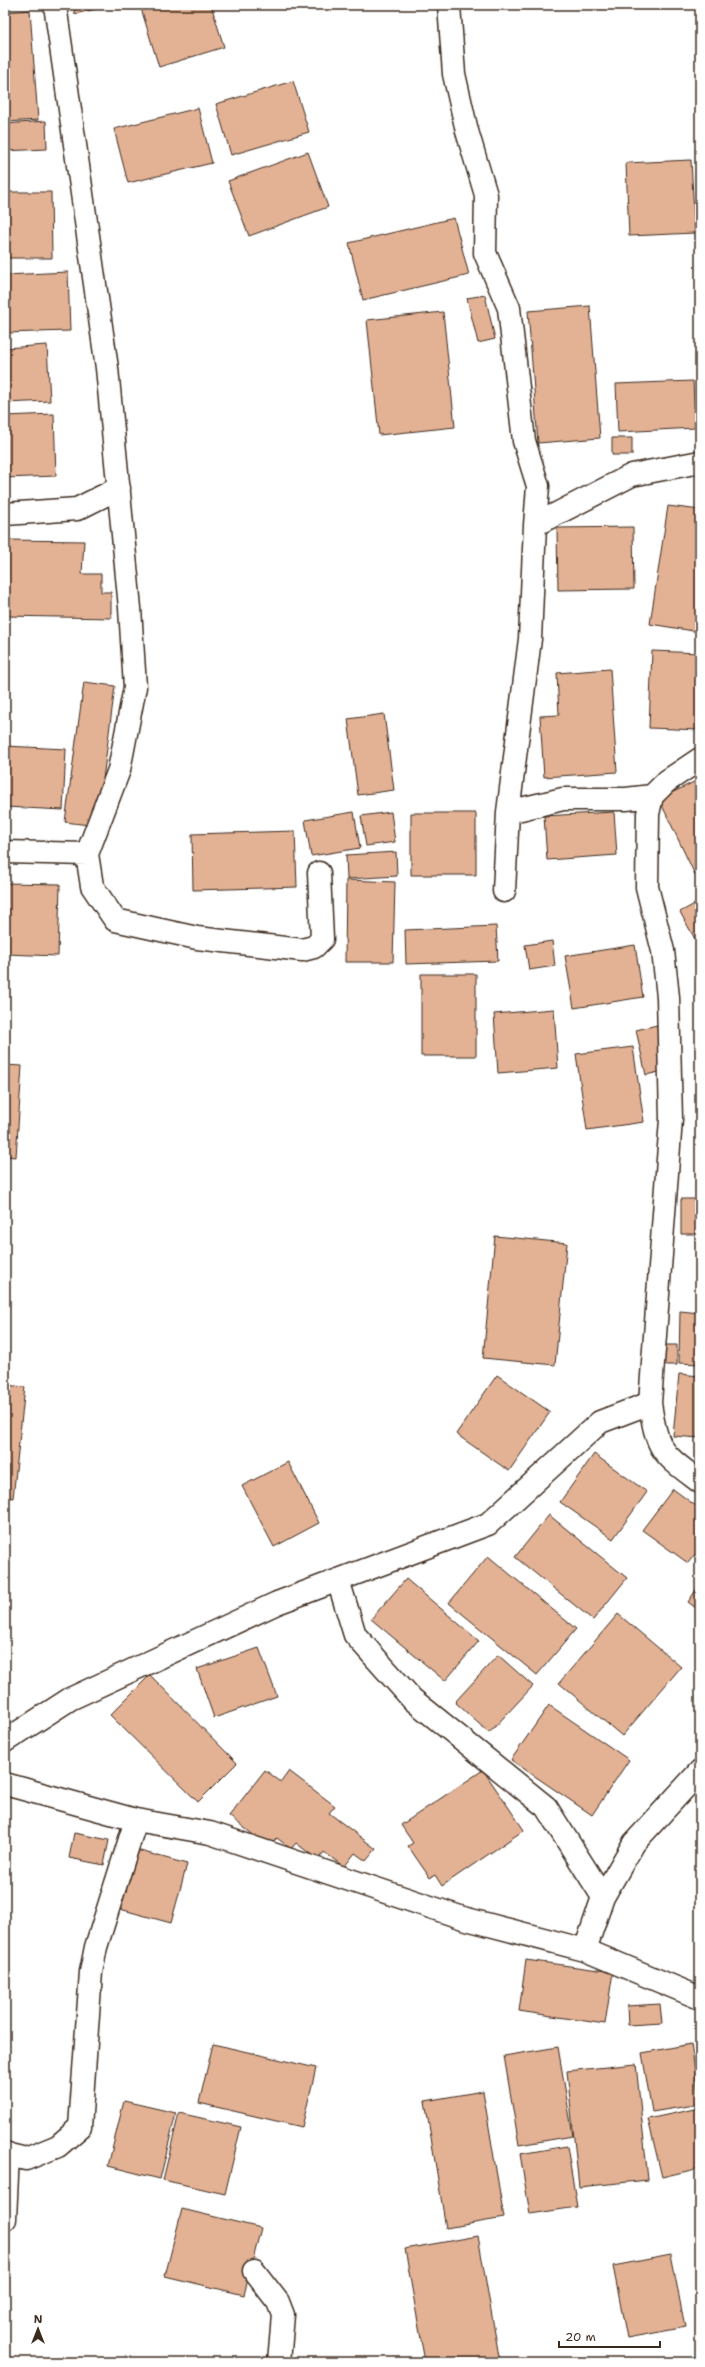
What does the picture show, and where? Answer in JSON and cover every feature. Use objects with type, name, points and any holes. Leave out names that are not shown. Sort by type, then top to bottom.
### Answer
[{"type":"street","points":[[55,5],[107,368],[130,608],[135,687],[119,770],[87,854],[92,886],[115,920],[197,938],[302,950],[314,947],[322,939],[319,873]]},
{"type":"street","points":[[449,5],[454,74],[467,131],[486,195],[485,253],[509,308],[524,441],[538,486],[530,639],[508,812],[504,890]]},
{"type":"street","points":[[535,525],[632,475],[700,462]]},
{"type":"street","points":[[5,514],[77,509],[119,488]]},
{"type":"street","points":[[700,759],[667,781],[652,796],[648,814],[647,887],[663,951],[668,997],[671,1118],[650,1403],[654,1435],[667,1457],[700,1482]]},
{"type":"street","points":[[508,812],[563,799],[626,799],[652,796]]},
{"type":"street","points":[[5,852],[87,854]]},
{"type":"street","points":[[5,1741],[70,1699],[277,1603],[488,1524],[600,1422],[650,1403]]},
{"type":"street","points":[[338,1580],[355,1635],[412,1699],[546,1808],[603,1897]]},
{"type":"street","points":[[586,1950],[603,1897],[634,1843],[700,1771]]},
{"type":"street","points":[[5,1784],[136,1820],[210,1833],[463,1918],[586,1950],[700,1998]]},
{"type":"street","points":[[5,2219],[6,2154],[26,2159],[58,2146],[80,2127],[91,1972],[96,1947],[136,1820]]},
{"type":"street","points":[[254,2271],[278,2302],[283,2315],[279,2362]]},
{"type":"building","points":[[73,5],[108,5],[108,6],[75,14]]},
{"type":"building","points":[[140,5],[211,5],[224,47],[159,67]]},
{"type":"building","points":[[30,10],[38,120],[5,122],[5,12]]},
{"type":"building","points":[[293,81],[309,132],[231,155],[216,104]]},
{"type":"building","points":[[198,108],[212,163],[128,183],[114,129]]},
{"type":"building","points":[[46,121],[47,149],[5,151],[5,124]]},
{"type":"building","points":[[308,152],[328,207],[249,236],[228,181]]},
{"type":"building","points":[[691,160],[695,233],[629,236],[626,163]]},
{"type":"building","points":[[5,192],[51,192],[52,258],[5,258]]},
{"type":"building","points":[[454,218],[469,275],[363,300],[349,243]]},
{"type":"building","points":[[68,272],[70,331],[5,333],[5,275]]},
{"type":"building","points":[[485,295],[495,339],[478,343],[467,298]]},
{"type":"building","points":[[590,306],[600,438],[538,443],[528,311]]},
{"type":"building","points":[[443,312],[455,427],[379,435],[367,320]]},
{"type":"building","points":[[47,345],[50,401],[5,403],[5,348]]},
{"type":"building","points":[[693,381],[695,428],[618,432],[616,384]]},
{"type":"building","points":[[54,414],[56,476],[5,478],[5,416]]},
{"type":"building","points":[[612,438],[632,438],[632,455],[612,455]]},
{"type":"building","points":[[668,506],[700,510],[700,632],[650,624]]},
{"type":"building","points":[[633,527],[634,589],[558,590],[557,528]]},
{"type":"building","points":[[5,540],[84,541],[82,574],[101,574],[101,592],[111,592],[111,618],[5,616]]},
{"type":"building","points":[[652,651],[700,653],[700,730],[649,728]]},
{"type":"building","points":[[610,669],[617,772],[544,777],[540,716],[559,715],[557,673]]},
{"type":"building","points":[[84,682],[115,686],[97,826],[65,822]]},
{"type":"building","points":[[384,714],[394,790],[358,795],[348,719]]},
{"type":"building","points":[[5,746],[66,749],[63,810],[5,807]]},
{"type":"building","points":[[700,779],[700,878],[697,879],[659,799]]},
{"type":"building","points":[[354,812],[360,848],[311,856],[305,820]]},
{"type":"building","points":[[391,812],[395,842],[366,846],[361,816]]},
{"type":"building","points":[[614,812],[617,855],[547,860],[544,816]]},
{"type":"building","points":[[411,813],[476,813],[476,875],[411,875]]},
{"type":"building","points":[[295,831],[297,887],[193,890],[192,834]]},
{"type":"building","points":[[396,852],[397,876],[347,879],[346,855]]},
{"type":"building","points":[[346,880],[395,882],[393,962],[345,962]]},
{"type":"building","points":[[5,883],[60,884],[58,956],[5,954]]},
{"type":"building","points":[[700,901],[700,948],[680,912]]},
{"type":"building","points":[[496,926],[498,961],[406,964],[405,930]]},
{"type":"building","points":[[552,941],[555,966],[529,970],[525,945]]},
{"type":"building","points":[[635,945],[643,997],[574,1008],[565,956]]},
{"type":"building","points":[[421,974],[476,974],[476,1056],[421,1056]]},
{"type":"building","points":[[554,1009],[558,1068],[498,1073],[494,1014]]},
{"type":"building","points":[[657,1025],[667,1070],[646,1075],[636,1030]]},
{"type":"building","points":[[633,1047],[644,1122],[587,1130],[576,1054]]},
{"type":"building","points":[[5,1065],[22,1066],[16,1157],[5,1156]]},
{"type":"building","points":[[681,1199],[700,1199],[700,1234],[681,1234]]},
{"type":"building","points":[[495,1236],[567,1243],[555,1365],[483,1358]]},
{"type":"building","points":[[680,1311],[700,1313],[700,1364],[679,1363]]},
{"type":"building","points":[[663,1345],[677,1345],[677,1365],[663,1365]]},
{"type":"building","points":[[679,1374],[700,1376],[700,1438],[673,1436]]},
{"type":"building","points":[[497,1375],[550,1412],[509,1471],[456,1434]]},
{"type":"building","points":[[5,1385],[25,1387],[13,1498],[5,1497]]},
{"type":"building","points":[[594,1454],[647,1492],[613,1539],[560,1502]]},
{"type":"building","points":[[288,1462],[319,1523],[274,1547],[242,1486]]},
{"type":"building","points":[[673,1489],[700,1509],[700,1548],[688,1563],[642,1530]]},
{"type":"building","points":[[549,1515],[627,1578],[593,1620],[515,1557]]},
{"type":"building","points":[[488,1556],[576,1629],[537,1675],[449,1603]]},
{"type":"building","points":[[406,1579],[479,1641],[445,1681],[371,1619]]},
{"type":"building","points":[[700,1584],[700,1611],[688,1602]]},
{"type":"building","points":[[618,1614],[681,1667],[622,1736],[559,1683]]},
{"type":"building","points":[[259,1648],[277,1696],[214,1718],[197,1669]]},
{"type":"building","points":[[498,1655],[533,1686],[489,1733],[455,1702]]},
{"type":"building","points":[[150,1675],[237,1763],[198,1802],[110,1715]]},
{"type":"building","points":[[549,1705],[629,1760],[592,1815],[511,1760]]},
{"type":"building","points":[[265,1770],[281,1782],[289,1771],[335,1806],[329,1813],[376,1849],[366,1861],[355,1853],[344,1867],[324,1852],[318,1860],[296,1843],[291,1849],[277,1838],[269,1847],[229,1816]]},
{"type":"building","points":[[483,1770],[524,1830],[442,1886],[435,1875],[430,1878],[408,1846],[413,1843],[401,1825]]},
{"type":"building","points":[[74,1833],[109,1840],[104,1865],[69,1858]]},
{"type":"building","points":[[133,1849],[187,1864],[171,1923],[116,1908]]},
{"type":"building","points":[[526,1960],[613,1972],[605,2024],[519,2011]]},
{"type":"building","points":[[660,2004],[662,2023],[628,2025],[627,2006]]},
{"type":"building","points":[[213,2044],[316,2068],[302,2127],[199,2103]]},
{"type":"building","points":[[691,2044],[700,2104],[652,2112],[642,2053]]},
{"type":"building","points":[[558,2047],[573,2136],[519,2145],[504,2056]]},
{"type":"building","points":[[636,2064],[648,2180],[579,2187],[567,2071]]},
{"type":"building","points":[[483,2091],[504,2218],[446,2228],[425,2101]]},
{"type":"building","points":[[124,2101],[176,2113],[160,2179],[108,2166]]},
{"type":"building","points":[[699,2108],[700,2168],[662,2177],[648,2119]]},
{"type":"building","points":[[179,2113],[241,2127],[225,2194],[163,2180]]},
{"type":"building","points":[[567,2146],[577,2207],[530,2214],[520,2154]]},
{"type":"building","points":[[182,2209],[261,2228],[244,2295],[165,2276]]},
{"type":"building","points":[[478,2236],[500,2362],[425,2362],[405,2249]]},
{"type":"building","points":[[671,2255],[685,2327],[627,2338],[613,2266]]}]
